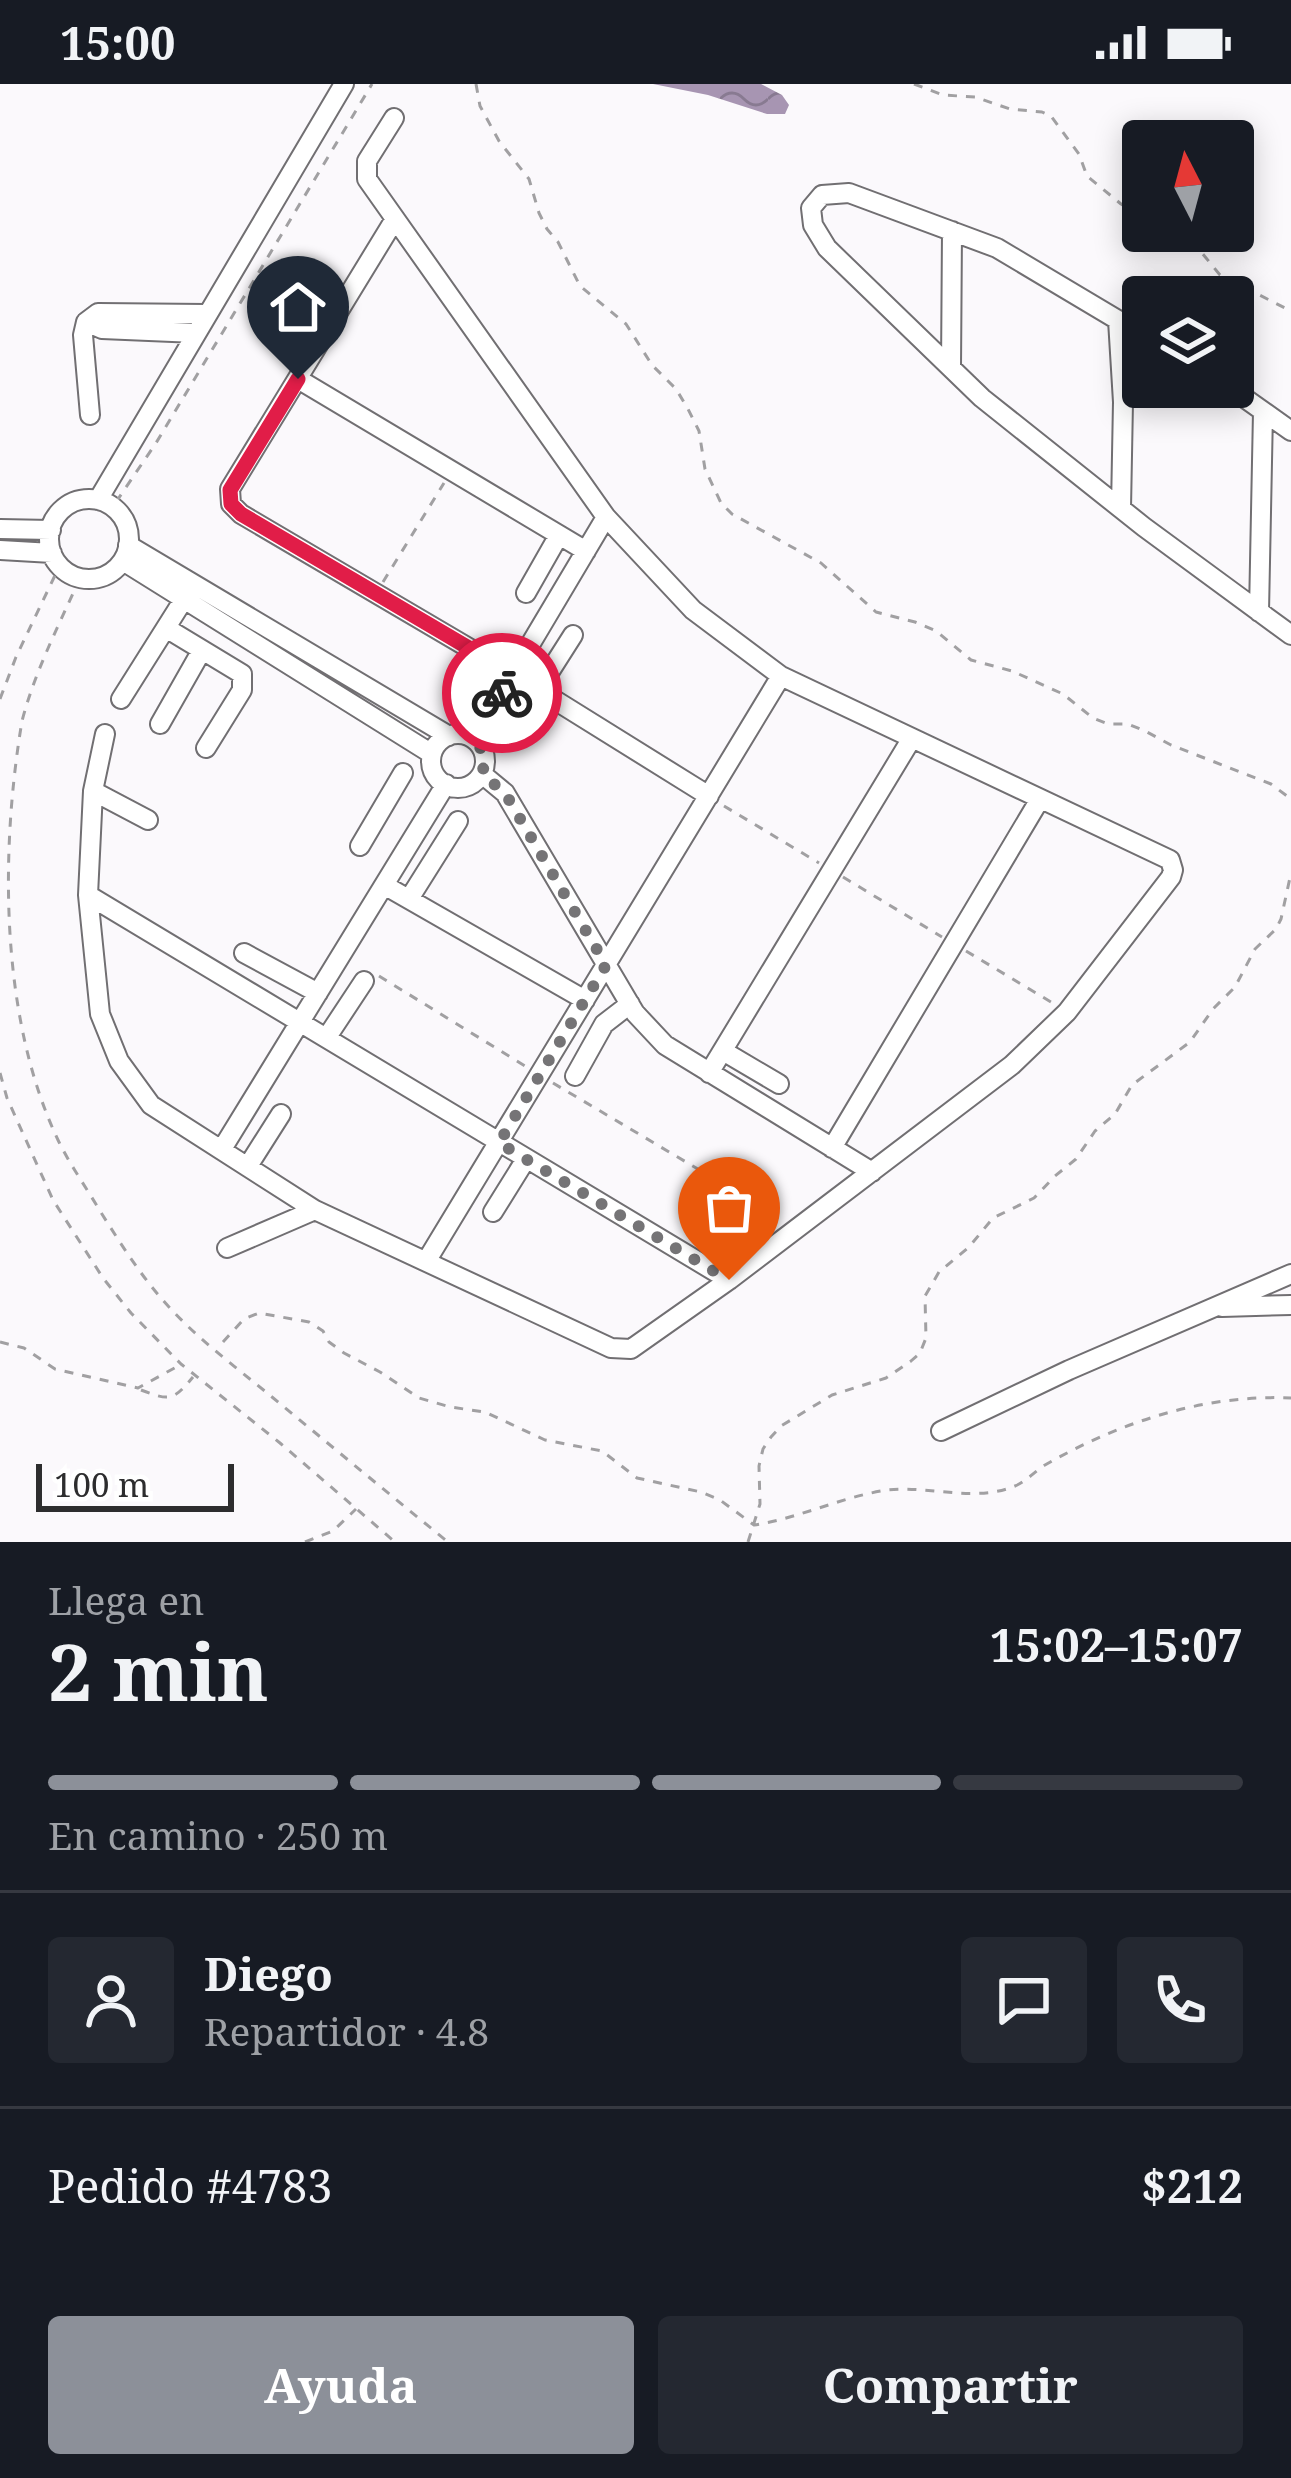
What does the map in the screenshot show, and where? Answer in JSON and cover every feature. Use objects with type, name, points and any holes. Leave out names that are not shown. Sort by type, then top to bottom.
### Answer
[{"type":"street","points":[[105,504],[206,314],[344,84]]},
{"type":"street","points":[[105,734],[93,791],[88,895],[100,1014],[119,1061],[151,1105],[314,1210],[611,1348],[631,1349],[729,1280],[1012,1065],[1067,1012],[1171,877],[1169,860],[781,676],[693,610],[606,517],[367,179],[368,161],[394,118]]},
{"type":"street","points":[[1122,322],[997,248],[849,193],[822,195],[811,208],[813,225],[827,248],[982,398],[1291,635]]},
{"type":"street","points":[[395,219],[230,490],[231,504],[709,796]]},
{"type":"street","points":[[951,368],[952,231]]},
{"type":"street","points":[[90,415],[82,334],[86,322],[98,314],[206,314]]},
{"type":"street","points":[[1118,320],[1123,402],[1121,508]]},
{"type":"street","points":[[86,322],[102,329],[196,333]]},
{"type":"street","points":[[298,379],[586,551]]},
{"type":"street","points":[[1254,405],[1291,431]]},
{"type":"street","points":[[1259,612],[1263,412]]},
{"type":"street","points":[[0,550],[56,559],[73,575],[92,579],[104,576],[126,553],[127,526],[105,504],[88,500],[68,506],[51,530],[56,559]]},
{"type":"street","points":[[474,739],[606,517]]},
{"type":"street","points":[[0,529],[51,530]]},
{"type":"street","points":[[526,593],[559,535]]},
{"type":"street","points":[[126,553],[184,599],[237,622],[449,736]]},
{"type":"street","points":[[126,553],[432,754]]},
{"type":"street","points":[[122,699],[184,599]]},
{"type":"street","points":[[166,628],[242,674],[242,690],[206,748]]},
{"type":"street","points":[[538,690],[573,635]]},
{"type":"street","points":[[160,724],[202,650]]},
{"type":"street","points":[[427,1261],[781,676]]},
{"type":"street","points":[[462,734],[474,739],[486,761],[474,784],[461,788],[438,779],[432,754],[438,743],[462,734]]},
{"type":"street","points":[[709,1073],[912,738]]},
{"type":"street","points":[[360,846],[404,773]]},
{"type":"street","points":[[482,774],[505,793],[630,1004],[665,1045],[872,1172]]},
{"type":"street","points":[[222,1149],[446,784]]},
{"type":"street","points":[[93,791],[148,820]]},
{"type":"street","points":[[832,1148],[1040,799]]},
{"type":"street","points":[[375,821],[410,843]]},
{"type":"street","points":[[409,899],[458,821]]},
{"type":"street","points":[[384,885],[585,1000]]},
{"type":"street","points":[[88,895],[729,1280]]},
{"type":"street","points":[[244,953],[318,993]]},
{"type":"street","points":[[327,1037],[364,981]]},
{"type":"street","points":[[575,1076],[604,1024],[630,1004]]},
{"type":"street","points":[[722,1051],[779,1084]]},
{"type":"street","points":[[248,1166],[281,1114]]},
{"type":"street","points":[[493,1212],[526,1159]]},
{"type":"street","points":[[227,1248],[314,1210]]},
{"type":"street","points":[[941,1431],[1291,1274]]},
{"type":"street","points":[[1211,1308],[1291,1305]]},
{"type":"path","points":[[105,504],[156,443],[372,84]]},
{"type":"path","points":[[476,84],[480,106],[499,141],[529,179],[539,213],[580,286],[626,324],[688,409],[699,431],[706,469],[721,503],[732,514],[821,563],[876,612],[935,631],[971,660],[1012,671],[1063,694],[1093,718],[1128,724],[1271,784],[1291,799]]},
{"type":"path","points":[[914,84],[943,95],[976,97],[1010,110],[1051,116],[1079,154],[1087,176],[1122,205]]},
{"type":"path","points":[[1200,252],[1220,275],[1291,310]]},
{"type":"path","points":[[376,594],[452,471]]},
{"type":"path","points":[[0,699],[56,559]]},
{"type":"path","points":[[709,796],[1067,1012]]},
{"type":"path","points":[[748,1542],[760,1504],[759,1466],[771,1437],[832,1395],[886,1378],[920,1353],[926,1338],[925,1296],[939,1272],[993,1218],[1039,1193],[1076,1159],[1132,1085],[1190,1042],[1234,987],[1255,949],[1276,929],[1291,873]]},
{"type":"path","points":[[0,1073],[53,1200],[117,1296],[181,1364],[394,1542]]},
{"type":"path","points":[[224,1342],[259,1313],[309,1322],[344,1353],[419,1398],[485,1412],[528,1434],[602,1451],[637,1478],[701,1492],[754,1525],[890,1490],[948,1494],[1005,1489],[1101,1437],[1178,1409],[1232,1399],[1291,1398]]},
{"type":"path","points":[[0,1342],[24,1348],[55,1369],[169,1399],[178,1396],[194,1376]]},
{"type":"path","points":[[138,1388],[181,1364]]},
{"type":"path","points":[[305,1542],[333,1531],[356,1508]]},
{"type":"water","points":[[653,84],[761,84],[782,95],[789,105],[785,114],[767,114]]},
{"type":"way so far","points":[[502,693],[474,739],[486,761],[482,774],[505,793],[606,965],[499,1143],[729,1280]]},
{"type":"route","points":[[298,379],[230,490],[231,504],[513,674],[502,693]]}]
